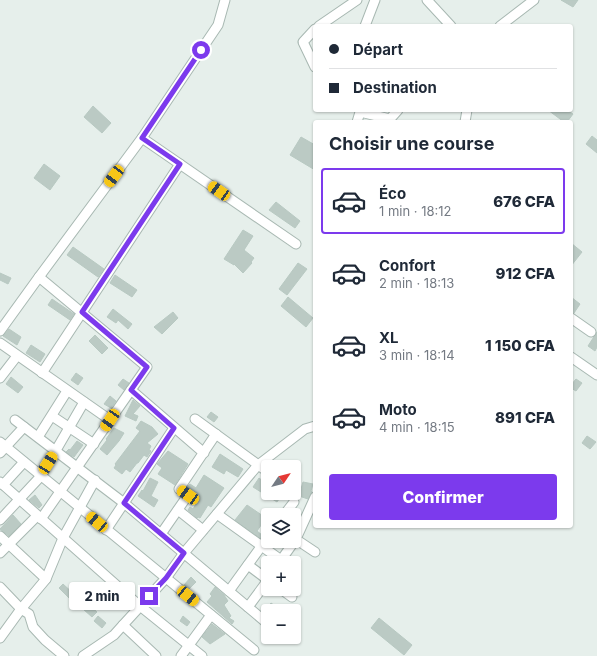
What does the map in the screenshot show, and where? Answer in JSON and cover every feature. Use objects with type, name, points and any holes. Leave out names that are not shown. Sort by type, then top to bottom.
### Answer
[{"type":"street","points":[[0,331],[38,276],[142,138],[218,25],[225,0]]},
{"type":"street","points":[[322,24],[357,0]]},
{"type":"street","points":[[366,24],[375,0]]},
{"type":"street","points":[[427,0],[449,24]]},
{"type":"street","points":[[503,24],[534,0]]},
{"type":"street","points":[[313,31],[304,42],[313,62]]},
{"type":"street","points":[[363,112],[390,118],[396,112]]},
{"type":"street","points":[[142,138],[296,244]]},
{"type":"street","points":[[42,373],[180,164]]},
{"type":"street","points":[[0,553],[8,544],[39,518],[60,492],[147,367],[38,276]]},
{"type":"street","points":[[573,319],[591,332]]},
{"type":"street","points":[[0,343],[110,420]]},
{"type":"street","points":[[0,378],[17,356]]},
{"type":"street","points":[[573,358],[597,375]]},
{"type":"street","points":[[131,390],[204,453]]},
{"type":"street","points":[[38,437],[67,391]]},
{"type":"street","points":[[0,520],[41,476],[84,402]]},
{"type":"street","points":[[52,416],[94,444]]},
{"type":"street","points":[[195,419],[261,467]]},
{"type":"street","points":[[15,420],[124,503],[261,618]]},
{"type":"street","points":[[24,427],[2,447],[24,462],[254,650]]},
{"type":"street","points":[[82,656],[114,635],[166,578],[184,553],[258,465],[305,429],[313,427]]},
{"type":"street","points":[[106,530],[174,428]]},
{"type":"street","points":[[161,534],[188,495],[179,489],[216,434]]},
{"type":"street","points":[[24,462],[2,484],[140,606],[202,656]]},
{"type":"street","points":[[0,638],[21,609],[46,580],[62,538],[94,480]]},
{"type":"street","points":[[301,526],[313,501]]},
{"type":"street","points":[[289,508],[294,502]]},
{"type":"street","points":[[178,510],[203,530]]},
{"type":"street","points":[[217,514],[261,545]]},
{"type":"street","points":[[0,536],[46,580]]},
{"type":"street","points":[[301,542],[315,552]]},
{"type":"street","points":[[229,591],[261,547]]},
{"type":"street","points":[[264,548],[273,556]]},
{"type":"street","points":[[248,565],[261,575]]},
{"type":"street","points":[[0,587],[21,609],[29,614],[33,627],[37,632],[64,656]]},
{"type":"street","points":[[248,607],[261,589]]},
{"type":"street","points":[[181,656],[211,615]]},
{"type":"street","points":[[123,625],[156,656]]},
{"type":"building","points":[[561,0],[578,0],[573,7]]},
{"type":"building","points":[[93,106],[111,123],[102,133],[84,117]]},
{"type":"building","points":[[551,112],[570,112],[573,114],[568,120],[561,120]]},
{"type":"building","points":[[592,136],[597,140],[597,153],[586,144]]},
{"type":"building","points":[[301,137],[313,144],[313,169],[290,155]]},
{"type":"building","points":[[44,164],[60,176],[50,190],[34,178]]},
{"type":"building","points":[[276,202],[300,221],[295,228],[269,210]]},
{"type":"building","points":[[243,230],[253,236],[244,250],[254,258],[251,262],[252,263],[243,273],[234,264],[224,259]]},
{"type":"building","points":[[573,245],[582,252],[573,263]]},
{"type":"building","points":[[73,247],[104,269],[98,277],[67,255]]},
{"type":"building","points":[[298,263],[307,269],[287,295],[279,289]]},
{"type":"building","points":[[0,273],[11,278],[8,284],[0,280]]},
{"type":"building","points":[[115,275],[137,290],[132,297],[110,283]]},
{"type":"building","points":[[288,297],[313,318],[306,327],[281,306]]},
{"type":"building","points":[[52,299],[74,314],[70,320],[48,305]]},
{"type":"building","points":[[573,299],[580,304],[573,313]]},
{"type":"building","points":[[113,309],[132,324],[128,329],[118,320],[116,323],[107,317]]},
{"type":"building","points":[[173,312],[178,318],[162,334],[154,327]]},
{"type":"building","points":[[9,329],[21,337],[17,345],[3,336]]},
{"type":"building","points":[[597,332],[597,347],[595,351],[588,346]]},
{"type":"building","points":[[95,335],[108,348],[102,354],[89,341]]},
{"type":"building","points":[[31,345],[45,354],[40,362],[26,353]]},
{"type":"building","points":[[76,373],[83,378],[78,385],[71,380]]},
{"type":"building","points":[[11,377],[23,387],[18,393],[6,384]]},
{"type":"building","points":[[123,379],[129,383],[124,390],[118,385]]},
{"type":"building","points":[[576,379],[582,383],[576,391],[573,389],[573,383]]},
{"type":"building","points":[[110,396],[116,401],[111,408],[104,404]]},
{"type":"building","points":[[133,400],[140,406],[133,414],[138,416],[136,421],[125,416]]},
{"type":"building","points":[[211,412],[218,417],[214,422],[207,417]]},
{"type":"building","points":[[141,421],[152,427],[158,434],[147,443],[151,446],[149,450],[151,451],[147,457],[144,455],[130,472],[126,469],[122,474],[114,468],[116,465],[115,464],[140,431],[136,428]]},
{"type":"building","points":[[114,428],[124,433],[107,455],[100,449]]},
{"type":"building","points":[[587,436],[596,442],[590,449],[582,443]]},
{"type":"building","points":[[77,441],[83,445],[74,457],[66,452],[69,449],[70,450]]},
{"type":"building","points":[[168,451],[188,464],[175,485],[158,474],[162,468],[157,464]]},
{"type":"building","points":[[220,454],[243,469],[238,477],[226,470],[224,474],[212,467]]},
{"type":"building","points":[[204,475],[224,488],[211,507],[208,505],[200,518],[197,518],[188,510],[190,507],[193,509],[199,499],[187,487],[190,484],[196,488]]},
{"type":"building","points":[[150,478],[158,482],[151,496],[158,500],[154,507],[138,496],[142,490],[143,491]]},
{"type":"building","points":[[259,478],[261,480],[261,492],[253,487]]},
{"type":"building","points":[[303,482],[313,484],[312,492],[308,499],[301,497]]},
{"type":"building","points":[[35,495],[42,505],[39,508],[29,500]]},
{"type":"building","points":[[247,505],[261,515],[261,525],[257,531],[261,534],[260,538],[235,520]]},
{"type":"building","points":[[13,515],[21,524],[9,536],[0,529]]},
{"type":"building","points":[[191,577],[196,582],[189,589],[184,585]]},
{"type":"building","points":[[63,584],[75,595],[71,600],[59,588]]},
{"type":"building","points":[[215,587],[228,601],[224,605],[231,616],[229,618],[234,621],[232,624],[207,602],[212,596],[210,594]]},
{"type":"building","points":[[80,597],[97,612],[92,617],[75,602]]},
{"type":"building","points":[[98,616],[106,623],[102,628],[94,621]]},
{"type":"building","points":[[183,616],[190,622],[187,626],[180,621]]},
{"type":"building","points":[[379,618],[412,645],[404,655],[371,628]]},
{"type":"building","points":[[212,624],[225,634],[210,644],[202,637]]},
{"type":"route","points":[[149,596],[166,578],[184,553],[124,503],[174,428],[131,390],[147,367],[82,312],[180,164],[142,138],[201,50]]}]
